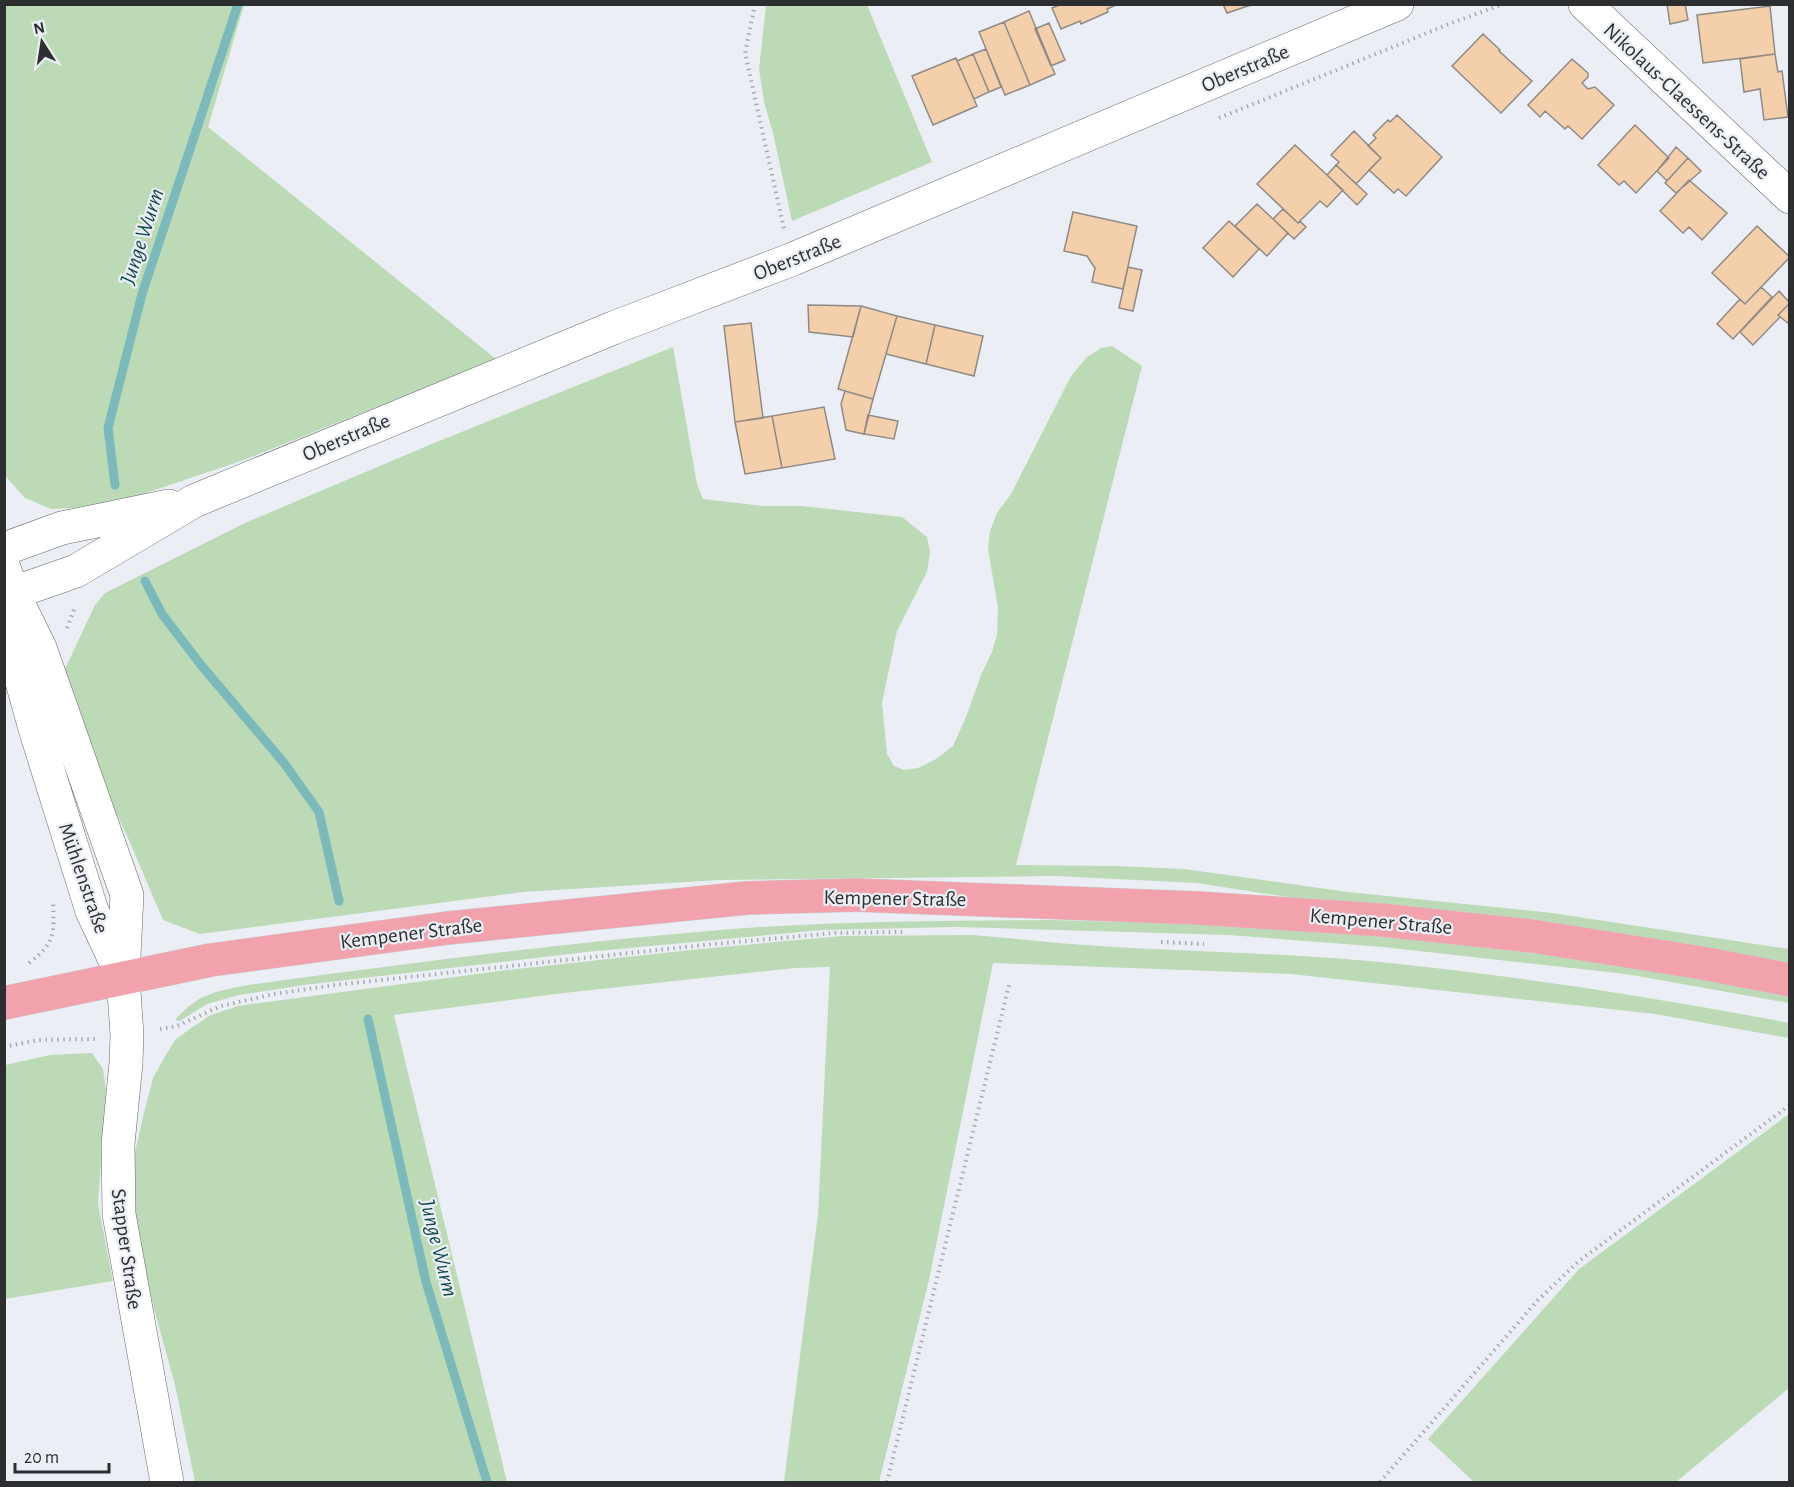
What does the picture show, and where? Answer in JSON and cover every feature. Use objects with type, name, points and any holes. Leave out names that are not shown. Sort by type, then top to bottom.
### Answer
[{"type":"main road","name":"Kempener Straße","points":[[16,1001],[211,960],[460,926],[747,898],[856,896],[1197,908],[1381,920],[1532,936],[1702,963],[1790,980]]},
{"type":"street","name":"Oberstraße","points":[[9,580],[76,571],[194,501],[602,333],[793,259],[1397,4]]},
{"type":"street","name":"Nikolaus-Claessens-Straße","points":[[1585,4],[1790,197]]},
{"type":"street","name":"Oberstraße","points":[[4,549],[62,528],[194,501]]},
{"type":"street","name":"Mühlenstraße","points":[[9,580],[15,657],[92,911],[123,977]]},
{"type":"street","name":"Stapper Straße","points":[[123,977],[127,1035],[118,1144],[119,1214],[167,1482]]},
{"type":"path","points":[[755,4],[745,53],[781,221],[793,259]]},
{"type":"path","points":[[38,1040],[16,1001],[23,968],[47,947],[54,935],[53,898]]},
{"type":"path","points":[[4,1047],[38,1040],[92,1040],[177,1026],[221,1006],[274,994],[335,985],[834,933],[911,932]]},
{"type":"path","points":[[1157,942],[1212,944]]},
{"type":"path","points":[[887,1482],[1010,981]]},
{"type":"path","points":[[1380,1482],[1537,1301],[1579,1261],[1790,1105]]},
{"type":"green space","points":[[5,5],[244,5],[208,127],[496,359],[244,460],[137,496],[74,508],[51,509],[25,498],[5,476]]},
{"type":"green space","points":[[766,5],[867,5],[932,162],[792,221],[764,102],[759,69]]},
{"type":"green space","points":[[1112,346],[1142,366],[1016,865],[1184,869],[1348,892],[1552,913],[1789,949],[1789,966],[1358,908],[1197,883],[1055,876],[720,880],[523,892],[200,934],[163,920],[128,838],[97,774],[65,669],[95,605],[105,593],[245,523],[434,443],[673,347],[697,484],[703,499],[763,506],[802,506],[902,517],[927,537],[930,552],[927,572],[897,631],[882,703],[887,754],[894,766],[904,770],[918,768],[936,759],[953,746],[992,652],[997,635],[998,608],[988,549],[990,531],[997,513],[1011,494],[1071,376],[1086,358],[1101,348]]},
{"type":"green space","points":[[1050,920],[1233,925],[1374,936],[1532,953],[1674,972],[1790,994],[1789,1003],[1626,974],[1383,947],[1229,935],[957,927],[822,930],[586,952],[304,985],[239,995],[207,1004],[180,1021],[175,1020],[192,1004],[208,995],[248,985],[543,948],[661,935],[802,925]]},
{"type":"green space","points":[[973,935],[1113,947],[1328,958],[1399,964],[1546,982],[1789,1023],[1789,1038],[1655,1014],[1291,974],[993,963],[929,1280],[879,1482],[784,1482],[818,1214],[830,967],[795,968],[564,993],[394,1015],[507,1482],[195,1482],[175,1385],[137,1247],[131,1189],[134,1156],[153,1078],[175,1040],[191,1028],[211,1015],[238,1006],[507,970],[842,936]]},
{"type":"green space","points":[[92,1053],[103,1069],[106,1089],[98,1204],[113,1281],[5,1299],[5,1065],[50,1055]]},
{"type":"green space","points":[[1789,1114],[1789,1388],[1676,1482],[1474,1482],[1428,1439],[1579,1269]]},
{"type":"building","points":[[1062,4],[1118,4],[1107,9],[1108,12],[1081,24],[1080,21],[1061,29],[1052,8]]},
{"type":"building","points":[[1223,4],[1254,4],[1227,13]]},
{"type":"building","points":[[1667,4],[1685,4],[1688,20],[1670,24]]},
{"type":"building","points":[[1770,6],[1775,54],[1703,63],[1697,15]]},
{"type":"building","points":[[1029,11],[1055,74],[1030,85],[1004,22]]},
{"type":"building","points":[[1004,22],[1030,85],[1005,95],[979,32]]},
{"type":"building","points":[[1049,23],[1065,60],[1051,66],[1035,29]]},
{"type":"building","points":[[1483,34],[1532,81],[1501,113],[1452,66]]},
{"type":"building","points":[[986,49],[1001,87],[989,92],[973,54]]},
{"type":"building","points":[[973,54],[989,92],[974,99],[957,61]]},
{"type":"building","points":[[1775,54],[1778,72],[1782,71],[1788,117],[1764,120],[1760,89],[1744,92],[1740,59]]},
{"type":"building","points":[[956,58],[977,106],[933,125],[912,76]]},
{"type":"building","points":[[1572,59],[1588,73],[1588,77],[1582,83],[1588,89],[1595,87],[1614,105],[1582,139],[1568,126],[1565,129],[1545,111],[1540,117],[1528,105]]},
{"type":"building","points":[[1397,115],[1442,157],[1406,196],[1398,189],[1394,193],[1369,170],[1381,158],[1368,146],[1376,138],[1373,135],[1388,120],[1390,122]]},
{"type":"building","points":[[1635,125],[1669,158],[1636,193],[1624,181],[1619,185],[1598,165]]},
{"type":"building","points":[[1354,131],[1381,158],[1356,184],[1336,165],[1339,162],[1331,155]]},
{"type":"building","points":[[1295,145],[1343,190],[1327,207],[1320,201],[1298,223],[1257,184]]},
{"type":"building","points":[[1676,147],[1688,158],[1667,181],[1657,171]]},
{"type":"building","points":[[1688,158],[1701,171],[1676,193],[1665,183]]},
{"type":"building","points":[[1336,165],[1367,194],[1357,205],[1327,175]]},
{"type":"building","points":[[1689,180],[1727,213],[1702,240],[1689,227],[1683,233],[1660,211]]},
{"type":"building","points":[[1257,204],[1288,233],[1267,256],[1235,226]]},
{"type":"building","points":[[1283,209],[1306,227],[1294,239],[1273,219]]},
{"type":"building","points":[[1073,212],[1137,226],[1123,289],[1092,282],[1095,268],[1087,256],[1064,251]]},
{"type":"building","points":[[1229,221],[1259,249],[1233,277],[1203,248]]},
{"type":"building","points":[[1757,226],[1790,257],[1745,304],[1712,273]]},
{"type":"building","points":[[1128,267],[1142,270],[1133,311],[1119,308]]},
{"type":"building","points":[[1761,287],[1772,297],[1733,339],[1717,324],[1740,299],[1745,304]]},
{"type":"building","points":[[1779,291],[1790,303],[1753,345],[1740,332]]},
{"type":"building","points":[[1790,303],[1790,325],[1778,315]]},
{"type":"building","points":[[808,305],[861,306],[853,337],[809,332]]},
{"type":"building","points":[[861,306],[897,316],[873,399],[838,389]]},
{"type":"building","points":[[897,316],[935,325],[926,364],[886,354]]},
{"type":"building","points":[[751,323],[763,418],[735,422],[724,326]]},
{"type":"building","points":[[935,325],[983,336],[974,376],[926,364]]},
{"type":"building","points":[[845,391],[873,399],[864,434],[846,430],[841,404]]},
{"type":"building","points":[[824,407],[835,459],[782,468],[772,416]]},
{"type":"building","points":[[868,415],[898,421],[894,439],[864,434]]},
{"type":"building","points":[[772,416],[782,468],[745,474],[735,422]]},
{"type":"waterway","name":"Junge Wurm","points":[[115,485],[108,428],[142,294],[238,4]]},
{"type":"waterway","points":[[145,581],[162,614],[201,665],[284,763],[319,812],[339,901]]},
{"type":"waterway","name":"Junge Wurm","points":[[368,1019],[426,1282],[487,1482]]}]
